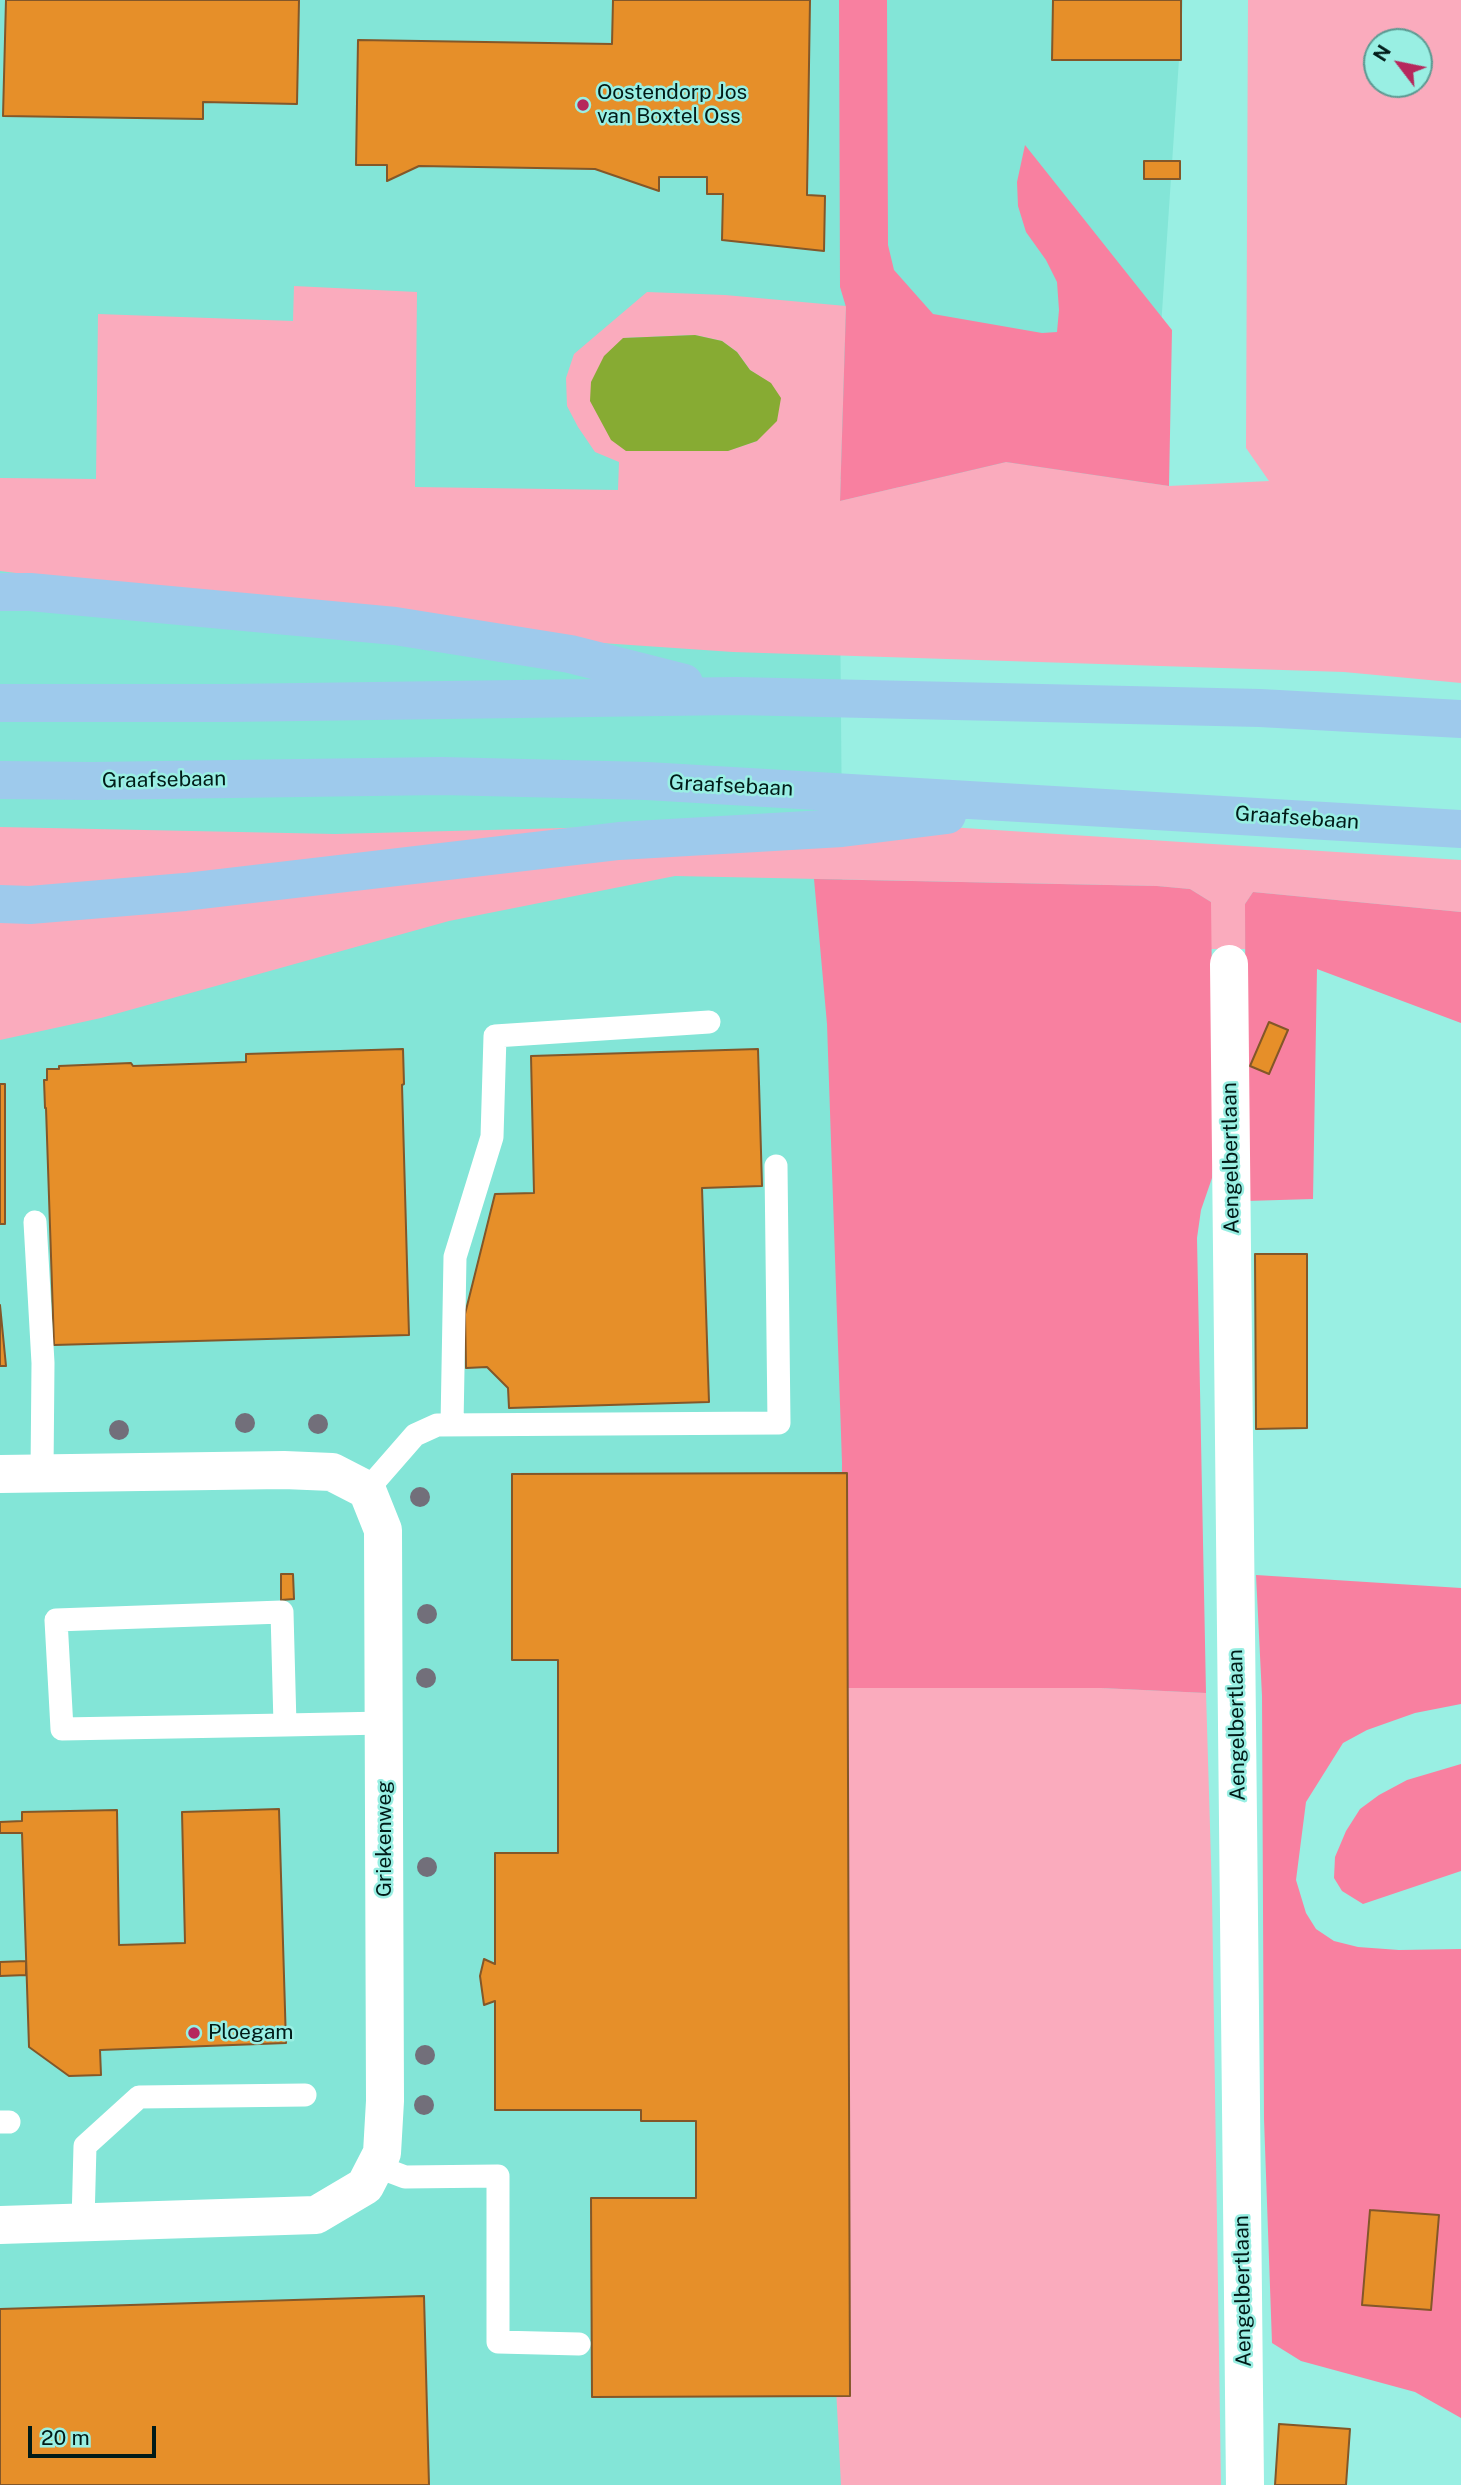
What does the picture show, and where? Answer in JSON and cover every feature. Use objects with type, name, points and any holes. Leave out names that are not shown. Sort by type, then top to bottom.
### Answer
[{"type":"main road","points":[[0,592],[30,592],[395,626],[570,654],[736,696]]},
{"type":"main road","points":[[0,703],[229,703],[736,696],[1260,708],[1461,719]]},
{"type":"main road","name":"Graafsebaan","points":[[0,780],[483,777],[647,781],[1461,828]]},
{"type":"main road","points":[[0,904],[30,905],[185,892],[619,841],[842,828],[1046,803]]},
{"type":"street","name":"Aengelbertlaan","points":[[1229,964],[1245,2485]]},
{"type":"street","points":[[0,1474],[284,1470],[332,1472],[367,1490]]},
{"type":"street","name":"Griekenweg","points":[[0,2225],[316,2214],[365,2186],[382,2153],[385,2101],[383,1530],[367,1490]]},
{"type":"lane","points":[[452,1425],[455,1257],[492,1137],[495,1036],[709,1022]]},
{"type":"lane","points":[[367,1490],[415,1435],[437,1425],[779,1423],[776,1166]]},
{"type":"lane","points":[[35,1222],[43,1363],[42,1474]]},
{"type":"lane","points":[[285,1725],[282,1612],[56,1619],[62,1729],[285,1725],[384,1723]]},
{"type":"lane","points":[[83,2222],[85,2146],[139,2097],[305,2095]]},
{"type":"lane","points":[[376,2165],[405,2177],[498,2176],[498,2342],[579,2344]]},
{"type":"shaded area","points":[[0,0],[1183,0],[1148,520],[839,479],[856,2485],[0,2485]]},
{"type":"shaded area","points":[[839,0],[887,0],[888,245],[894,270],[933,314],[1042,333],[1057,332],[1057,282],[1046,260],[1026,232],[1018,206],[1017,182],[1025,145],[1172,330],[1169,486],[1006,462],[840,501],[846,307],[840,287]]},
{"type":"shaded area","points":[[1248,0],[1461,0],[1461,683],[1344,672],[733,652],[543,639],[0,571],[0,478],[96,479],[98,314],[293,321],[294,286],[417,292],[415,487],[618,490],[619,462],[595,452],[578,427],[567,406],[566,378],[574,354],[647,292],[725,295],[846,306],[840,501],[1006,462],[1169,486],[1269,481],[1246,448]],"holes":[[[695,335],[722,341],[737,352],[750,370],[770,383],[757,441],[727,451],[626,451],[623,338]]]},
{"type":"shaded area","points":[[695,335],[722,341],[737,352],[750,370],[771,383],[781,398],[777,421],[757,441],[728,451],[626,451],[611,440],[590,401],[591,382],[604,356],[623,338]]},
{"type":"shaded area","points":[[642,826],[933,826],[1461,860],[1461,912],[1253,892],[1245,904],[1245,949],[1211,949],[1211,902],[1190,889],[1157,886],[675,876],[449,921],[101,1018],[0,1040],[0,827],[335,834]]},
{"type":"shaded area","points":[[814,879],[1157,886],[1190,889],[1211,902],[1214,1151],[1212,1178],[1201,1210],[1197,1238],[1206,1693],[1101,1688],[840,1688],[842,1463],[827,1024]]},
{"type":"shaded area","points":[[1253,892],[1461,912],[1461,1023],[1317,969],[1313,1199],[1246,1201],[1245,904]]},
{"type":"shaded area","points":[[1256,1575],[1461,1588],[1461,1704],[1415,1713],[1367,1730],[1343,1743],[1306,1802],[1296,1880],[1306,1913],[1316,1929],[1334,1941],[1358,1947],[1399,1950],[1461,1949],[1461,2418],[1415,2392],[1301,2361],[1272,2343],[1264,2119],[1262,1696]]},
{"type":"shaded area","points":[[840,1688],[1101,1688],[1206,1693],[1212,1894],[1221,2485],[841,2485],[836,2388]]},
{"type":"shaded area","points":[[1461,1764],[1461,1871],[1363,1904],[1342,1891],[1334,1878],[1335,1857],[1346,1831],[1360,1809],[1407,1780]]},
{"type":"building","points":[[6,0],[299,0],[297,104],[203,102],[203,119],[3,116]]},
{"type":"building","name":"Oostendorp Jos van Boxtel Oss","points":[[613,0],[810,0],[807,195],[825,196],[824,251],[722,240],[723,194],[707,194],[707,177],[659,177],[659,191],[595,169],[419,166],[387,181],[387,165],[356,165],[358,40],[612,44]]},
{"type":"building","points":[[1053,0],[1181,0],[1181,60],[1052,60]]},
{"type":"building","points":[[1144,161],[1180,161],[1180,179],[1144,179]]},
{"type":"building","points":[[1269,1022],[1288,1030],[1269,1074],[1250,1066]]},
{"type":"building","points":[[403,1049],[409,1335],[54,1345],[44,1080],[47,1080],[47,1069],[59,1069],[59,1066],[131,1063],[133,1066],[246,1062],[246,1054]]},
{"type":"building","points":[[758,1049],[762,1186],[702,1188],[709,1402],[509,1408],[508,1388],[487,1367],[466,1368],[465,1314],[495,1194],[534,1193],[531,1056]]},
{"type":"building","points":[[0,1084],[5,1084],[5,1224],[0,1224]]},
{"type":"building","points":[[1255,1254],[1307,1254],[1307,1428],[1256,1429]]},
{"type":"building","points":[[0,1305],[6,1366],[0,1366]]},
{"type":"building","points":[[847,1473],[850,2396],[592,2397],[591,2198],[696,2198],[696,2121],[641,2121],[641,2110],[495,2110],[495,2001],[484,2005],[480,1976],[484,1959],[495,1964],[495,1853],[558,1853],[558,1660],[512,1660],[512,1474]]},
{"type":"building","points":[[281,1574],[293,1574],[294,1599],[281,1600]]},
{"type":"building","points":[[279,1809],[286,2043],[100,2050],[101,2075],[69,2076],[29,2047],[22,1833],[0,1833],[0,1822],[22,1821],[22,1812],[117,1810],[119,1945],[185,1943],[182,1812]]},
{"type":"building","points":[[26,1961],[26,1975],[0,1976],[0,1962]]},
{"type":"building","points":[[1370,2210],[1439,2215],[1431,2310],[1362,2305]]},
{"type":"building","points":[[424,2296],[429,2485],[0,2485],[0,2309]]},
{"type":"building","points":[[1279,2424],[1350,2429],[1346,2485],[1275,2485]]},
{"type":"place","name":"Oostendorp Jos van Boxtel Oss","points":[[583,105]]},
{"type":"place","name":"Ploegam","points":[[194,2033]]}]
